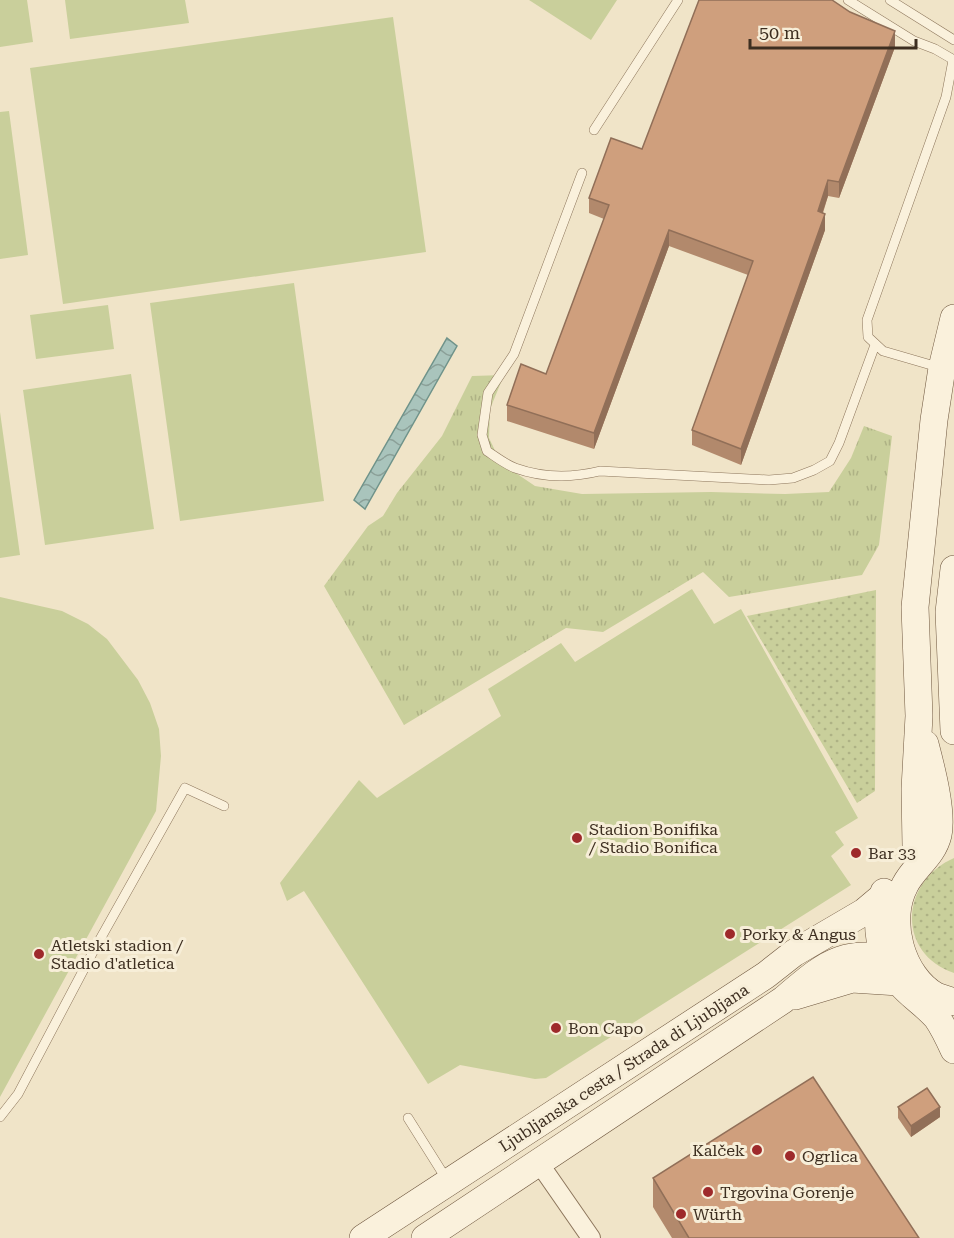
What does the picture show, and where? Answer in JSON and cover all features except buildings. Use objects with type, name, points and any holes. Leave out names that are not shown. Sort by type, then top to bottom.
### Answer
[{"type":"main road","points":[[896,967],[897,910],[905,885],[932,849],[936,836],[936,787],[919,716],[915,607],[923,517],[942,368],[954,318]]},
{"type":"main road","points":[[954,569],[949,612],[954,731]]},
{"type":"main road","points":[[936,836],[904,857],[892,873],[879,912],[878,935],[896,967],[936,1016],[954,1050]]},
{"type":"main road","name":"Ljubljanska cesta / Strada di Ljubljana","points":[[363,1238],[756,981],[794,953],[864,912],[883,896]]},
{"type":"main road","name":"Ljubljanska cesta / Strada di Ljubljana","points":[[425,1238],[783,1000],[818,970],[845,957],[896,967]]},
{"type":"main road","points":[[896,967],[918,980],[936,996],[954,1002]]},
{"type":"street","points":[[539,1163],[591,1238]]},
{"type":"lane","points":[[594,130],[678,0]]},
{"type":"lane","points":[[848,0],[914,41],[954,60],[946,97],[867,320],[868,337],[883,351],[942,368]]},
{"type":"lane","points":[[890,0],[954,40]]},
{"type":"lane","points":[[582,173],[514,354],[488,393],[482,435],[487,451],[514,468],[538,475],[578,477],[600,471],[769,480],[793,478],[830,461],[839,443],[875,345]]},
{"type":"lane","points":[[0,1117],[18,1094],[94,950],[185,788],[224,806]]},
{"type":"lane","points":[[408,1118],[448,1182]]},
{"type":"green space","points":[[0,0],[27,0],[33,42],[0,47]]},
{"type":"green space","points":[[65,0],[185,0],[189,23],[70,39]]},
{"type":"green space","points":[[529,0],[617,0],[591,40]]},
{"type":"green space","points":[[393,17],[426,252],[63,304],[30,68]]},
{"type":"green space","points":[[9,111],[28,255],[0,259],[0,112]]},
{"type":"green space","points":[[294,283],[324,501],[180,521],[150,303]]},
{"type":"green space","points":[[108,305],[114,349],[36,359],[30,315]]},
{"type":"green space","points":[[131,374],[154,529],[45,545],[23,390]]},
{"type":"green space","points":[[504,375],[490,409],[489,438],[501,463],[535,486],[582,494],[829,492],[851,458],[864,426],[892,436],[879,545],[862,575],[729,597],[703,572],[603,632],[566,628],[404,725],[324,586],[368,526],[383,516],[397,493],[442,436],[472,376]]},
{"type":"green space","points":[[0,412],[20,555],[0,558]]},
{"type":"green space","name":"Stadion Bonifika / Stadio Bonifica","points":[[692,589],[714,624],[741,609],[858,818],[835,832],[844,845],[831,856],[851,885],[546,1078],[535,1079],[460,1065],[428,1084],[304,891],[287,901],[280,883],[359,780],[377,798],[501,716],[488,689],[561,643],[575,662]]},
{"type":"green space","points":[[876,590],[875,791],[857,803],[747,616]]},
{"type":"green space","name":"Atletski stadion / Stadio d'atletica","points":[[0,597],[62,611],[88,624],[107,639],[138,680],[150,703],[159,729],[161,756],[156,811],[0,1097]]},
{"type":"green space","points":[[954,858],[954,973],[935,963],[922,950],[914,934],[912,917],[915,900],[923,883],[936,869]]},
{"type":"water","points":[[447,338],[457,346],[365,509],[354,500]]},
{"type":"place","name":"Stadion Bonifika / Stadio Bonifica","points":[[577,838]]},
{"type":"place","name":"Bar 33","points":[[856,853]]},
{"type":"place","name":"Porky & Angus","points":[[730,934]]},
{"type":"place","name":"Atletski stadion / Stadio d'atletica","points":[[39,954]]},
{"type":"place","name":"Bon Capo","points":[[556,1028]]},
{"type":"place","name":"Kalček","points":[[757,1150]]},
{"type":"place","name":"Ogrlica","points":[[790,1156]]},
{"type":"place","name":"Trgovina Gorenje","points":[[708,1192]]},
{"type":"place","name":"Würth","points":[[681,1214]]}]
